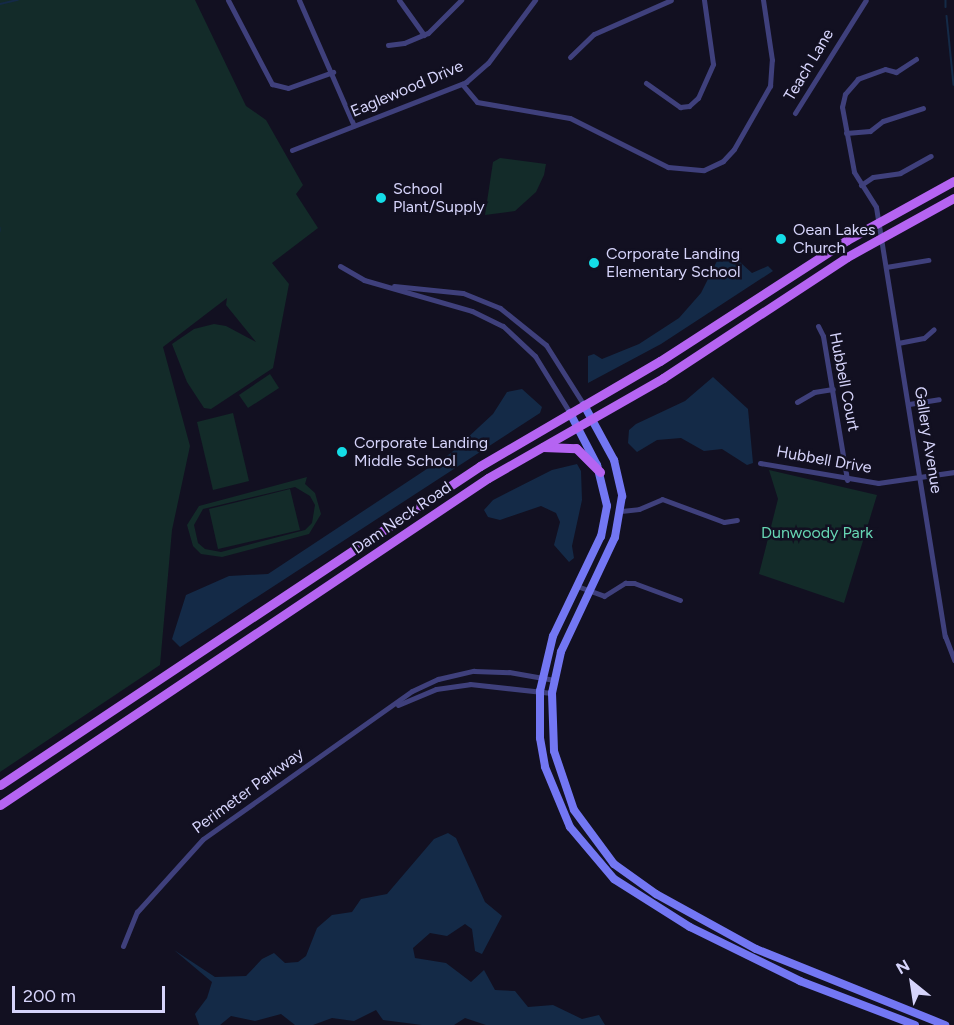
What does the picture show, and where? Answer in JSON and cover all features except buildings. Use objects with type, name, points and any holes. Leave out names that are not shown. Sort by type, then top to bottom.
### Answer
[{"type":"main road","name":"Dam Neck Road","points":[[0,785],[480,466],[584,405],[878,222],[954,181]]},
{"type":"main road","name":"Dam Neck Road","points":[[0,805],[488,478],[690,361],[881,237],[954,198]]},
{"type":"main road","points":[[541,448],[576,448],[600,472]]},
{"type":"street","points":[[228,0],[272,84],[288,88],[333,72]]},
{"type":"street","points":[[299,0],[333,72],[354,126]]},
{"type":"street","points":[[399,0],[424,35]]},
{"type":"street","points":[[388,45],[424,35],[446,18],[461,0]]},
{"type":"street","points":[[570,57],[594,34],[671,0]]},
{"type":"street","points":[[646,83],[680,107],[689,106],[698,98],[713,64],[704,0]]},
{"type":"street","points":[[462,84],[477,102],[570,118],[668,167],[704,170],[723,161],[734,149],[770,86],[772,60],[763,0]]},
{"type":"street","name":"Teach Lane","points":[[795,113],[866,0]]},
{"type":"street","name":"Eaglewood Drive","points":[[292,150],[462,84],[488,63],[534,1]]},
{"type":"street","name":"Gallery Avenue","points":[[916,59],[896,72],[885,69],[858,79],[842,103],[851,165],[861,184],[872,196],[878,222],[945,636],[954,660]]},
{"type":"street","points":[[846,133],[870,131],[883,121],[923,108]]},
{"type":"street","points":[[861,184],[873,177],[900,173],[931,156]]},
{"type":"street","points":[[886,267],[928,260]]},
{"type":"street","points":[[340,267],[380,284],[466,309],[503,326],[540,362],[578,427],[600,472],[606,498],[604,525],[553,636],[540,691],[540,738],[545,767],[562,813],[579,841],[630,891],[719,943],[847,1000],[915,1025]]},
{"type":"street","points":[[380,284],[463,293],[494,304],[539,336],[584,405],[618,471],[621,511],[612,546],[561,652],[552,693],[551,735],[558,769],[571,804],[593,840],[641,885],[724,933],[850,989],[945,1025]]},
{"type":"street","name":"Hubbell Court","points":[[818,326],[823,336],[833,389],[847,480]]},
{"type":"street","points":[[898,343],[924,338],[934,329]]},
{"type":"street","points":[[797,402],[814,392],[833,389]]},
{"type":"street","points":[[909,404],[939,399]]},
{"type":"street","name":"Hubbell Drive","points":[[760,463],[847,480],[878,483],[954,472]]},
{"type":"street","points":[[621,511],[633,511],[662,499],[724,522],[737,520]]},
{"type":"street","points":[[577,586],[605,596],[629,582],[680,600]]},
{"type":"street","name":"Perimeter Parkway","points":[[123,946],[137,912],[203,839],[240,810],[420,686],[464,672],[501,672],[554,680]]},
{"type":"street","name":"Perimeter Parkway","points":[[391,708],[456,685],[494,684],[552,693]]},
{"type":"street","points":[[719,943],[724,933]]},
{"type":"street","points":[[847,1000],[850,989]]},
{"type":"green space","points":[[0,0],[195,0],[246,106],[266,120],[303,185],[296,194],[318,228],[272,263],[289,284],[273,368],[211,409],[204,408],[187,382],[172,344],[194,329],[214,324],[226,326],[256,342],[226,305],[227,298],[163,347],[190,446],[172,530],[160,665],[0,772]]},
{"type":"green space","points":[[500,158],[546,164],[544,175],[536,192],[515,211],[485,215],[493,162]]},
{"type":"green space","points":[[270,374],[279,388],[248,408],[239,395]]},
{"type":"green space","points":[[233,413],[249,481],[213,490],[197,422]]},
{"type":"green space","name":"Dunwoody Park","points":[[769,470],[877,495],[844,603],[759,574],[778,499]]},
{"type":"green space","points":[[307,477],[305,484],[315,493],[321,514],[309,534],[222,557],[201,554],[193,546],[187,525],[199,506]],"holes":[[[295,487],[310,496],[315,505],[312,523],[305,530],[221,552],[205,549],[198,543],[194,525],[203,509]]]},
{"type":"green space","points":[[290,489],[300,530],[218,549],[209,509]]},
{"type":"water","points":[[721,253],[731,254],[752,273],[768,266],[773,271],[661,344],[588,383],[588,356],[594,354],[602,359],[639,344],[679,318],[701,293]]},
{"type":"water","points":[[713,377],[748,409],[753,463],[747,465],[722,449],[704,451],[681,438],[657,440],[637,452],[628,443],[629,430],[636,424],[685,401]]},
{"type":"water","points":[[522,389],[542,407],[540,413],[180,647],[172,639],[186,595],[229,576],[268,574],[451,453],[493,414],[507,392]]},
{"type":"water","points":[[577,464],[581,471],[582,500],[572,546],[574,558],[569,562],[554,545],[560,522],[556,513],[541,506],[500,520],[488,517],[484,510],[493,500],[552,470]]},
{"type":"water","points":[[448,833],[456,838],[485,902],[502,916],[482,954],[475,951],[472,929],[465,924],[447,936],[430,933],[413,948],[415,958],[446,963],[471,982],[484,970],[495,990],[515,991],[528,1007],[553,1005],[582,1019],[599,1015],[605,1025],[486,1025],[465,1018],[454,1025],[422,1025],[383,1020],[376,1010],[354,1021],[332,1018],[313,1025],[295,1025],[281,1014],[255,1021],[231,1016],[220,1025],[199,1025],[195,1014],[207,998],[212,982],[174,950],[215,977],[246,976],[262,959],[274,953],[285,963],[298,962],[306,956],[317,928],[332,915],[352,912],[361,899],[387,894],[434,839]]},
{"type":"waterway","points":[[0,4],[18,0]]},
{"type":"waterway","points":[[946,0],[946,7]]},
{"type":"waterway","points":[[947,16],[954,85]]},
{"type":"place","name":"School Plant/Supply","points":[[381,198]]},
{"type":"place","name":"Oean Lakes Church","points":[[781,239]]},
{"type":"place","name":"Corporate Landing Elementary School","points":[[594,263]]},
{"type":"place","name":"Corporate Landing Middle School","points":[[342,452]]}]
